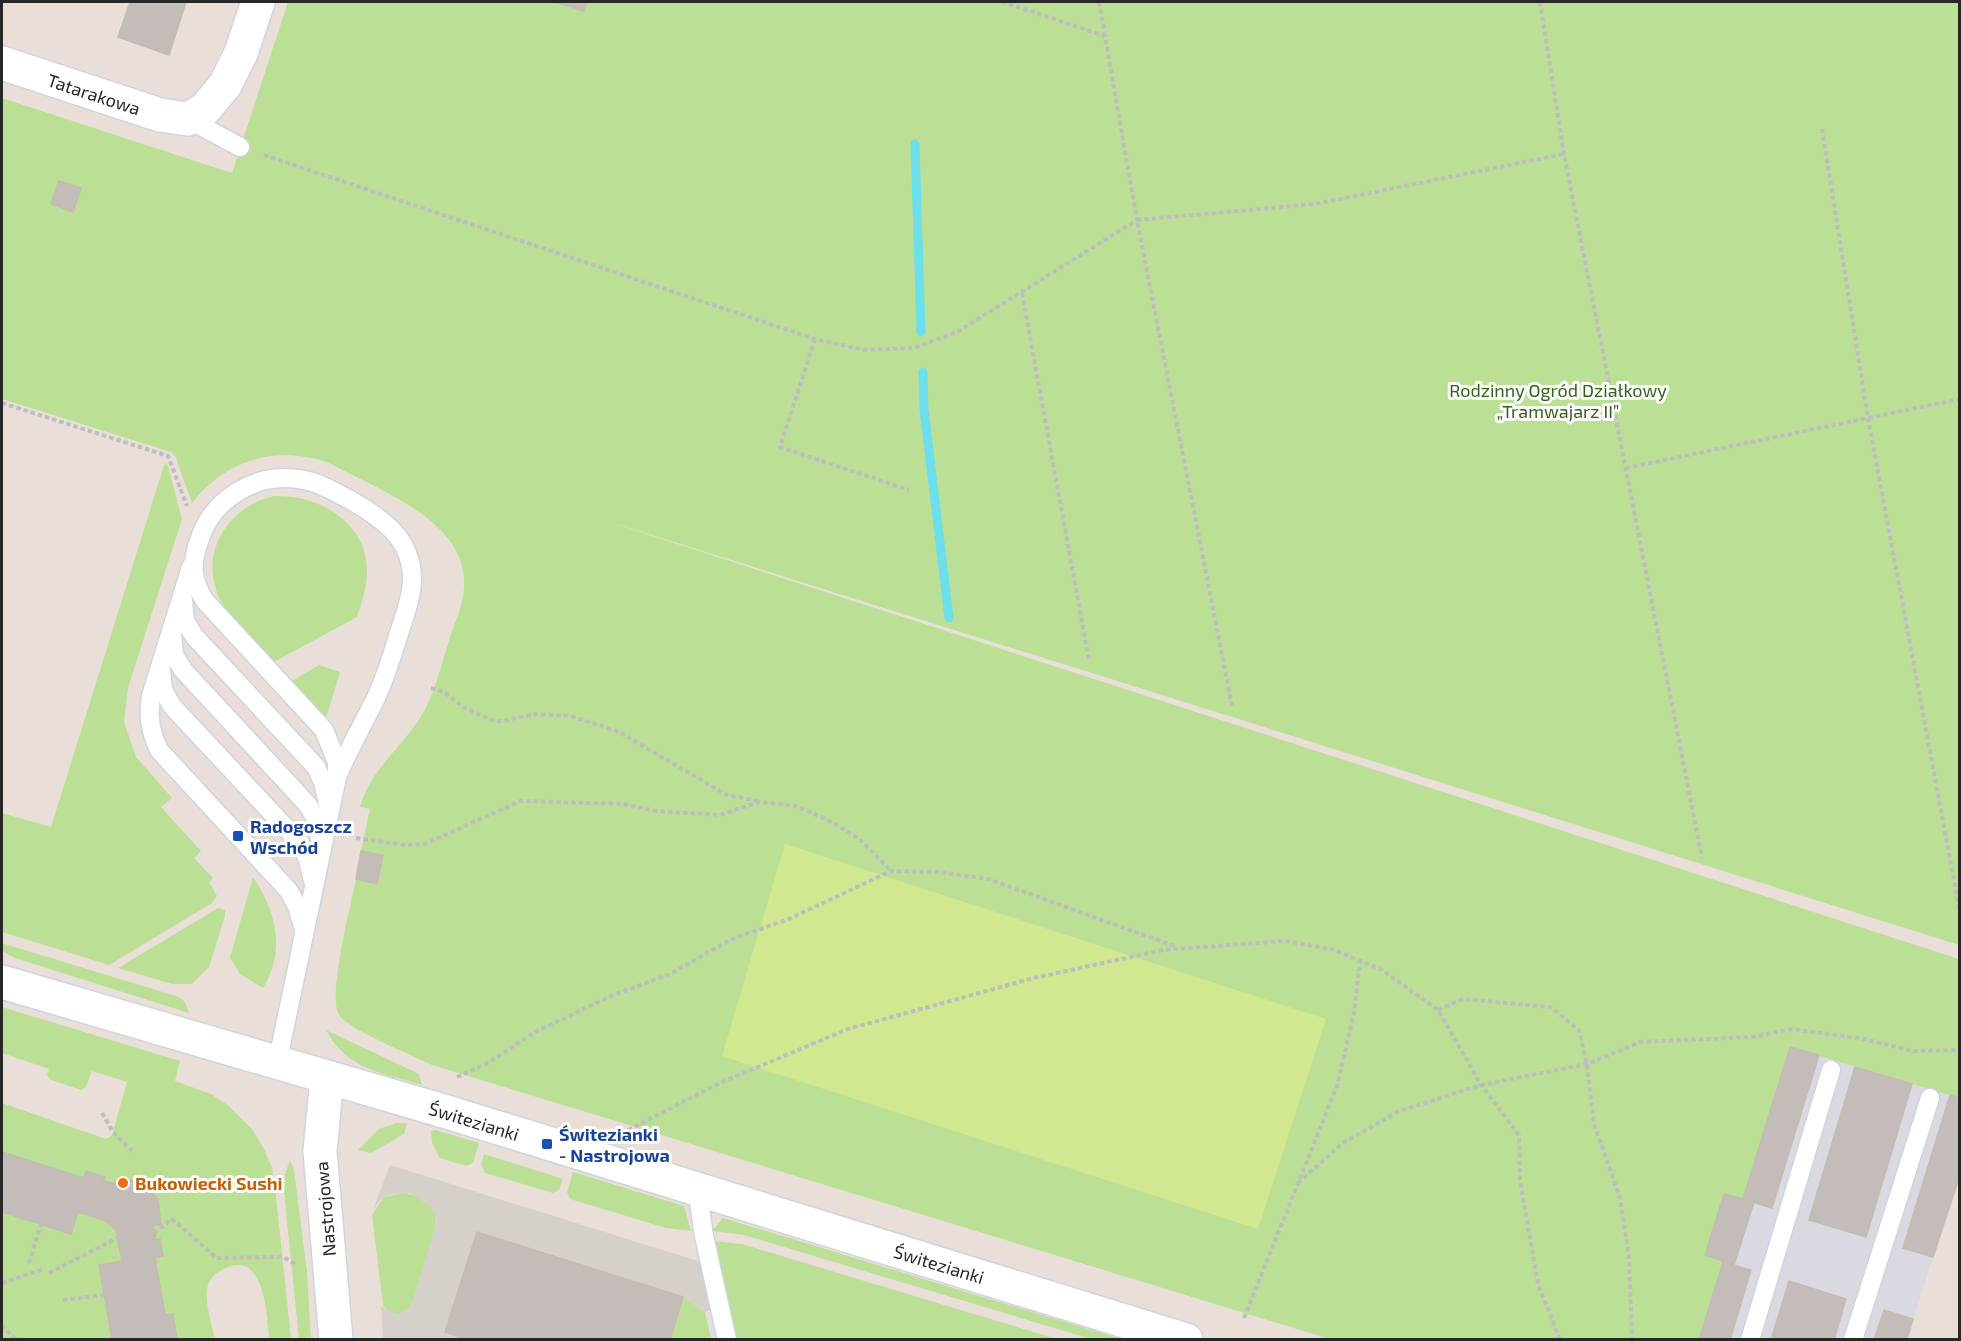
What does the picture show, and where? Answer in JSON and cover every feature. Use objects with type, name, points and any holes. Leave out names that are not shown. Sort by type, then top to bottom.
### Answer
[{"type":"street","points":[[188,119],[205,109],[225,85],[241,53],[258,2]]},
{"type":"street","name":"Tatarakowa","points":[[2,63],[160,115],[188,119]]},
{"type":"street","name":"Świtezianki","points":[[2,982],[327,1078],[1186,1340]]},
{"type":"street","name":"Nastrojowa","points":[[327,1078],[320,1151],[336,1340]]},
{"type":"lane","points":[[188,119],[240,147]]},
{"type":"lane","points":[[277,1064],[304,941],[337,777],[348,748],[384,680],[407,608],[412,579],[410,560],[403,542],[380,517],[332,490],[299,479],[284,478],[249,485],[225,500],[206,524],[162,661],[148,716],[151,732],[159,750],[289,891],[303,924],[304,941]]},
{"type":"lane","points":[[194,556],[192,573],[195,585],[205,601],[324,730],[337,762],[337,777]]},
{"type":"lane","points":[[184,591],[182,608],[185,621],[194,636],[316,767],[323,782],[330,815]]},
{"type":"lane","points":[[173,626],[171,640],[174,655],[183,670],[308,805],[320,835],[321,854]]},
{"type":"lane","points":[[162,661],[163,690],[172,706],[300,843],[307,857],[314,892]]},
{"type":"lane","points":[[1750,1340],[1831,1070]]},
{"type":"lane","points":[[1853,1340],[1930,1098]]},
{"type":"lane","points":[[697,1190],[704,1236],[727,1340]]},
{"type":"path","points":[[1003,2],[1105,36]]},
{"type":"path","points":[[1099,2],[1137,220],[1232,706]]},
{"type":"path","points":[[1540,2],[1564,154],[1702,858]]},
{"type":"path","points":[[1822,129],[1868,418],[1959,913]]},
{"type":"path","points":[[240,147],[815,339],[864,350],[914,348],[957,332],[1137,220],[1315,204],[1564,154]]},
{"type":"path","points":[[1022,293],[1089,660]]},
{"type":"path","points":[[815,339],[780,447],[909,490]]},
{"type":"path","points":[[1626,468],[1959,399]]},
{"type":"path","points":[[2,403],[168,456],[189,513]]},
{"type":"path","points":[[431,688],[444,692],[464,707],[496,722],[536,714],[571,716],[619,732],[727,795],[796,807],[830,821],[858,838],[891,871]]},
{"type":"path","points":[[356,838],[405,845],[425,844],[520,801],[622,804],[657,811],[720,815],[759,802]]},
{"type":"path","points":[[457,1077],[486,1064],[554,1023],[611,996],[670,974],[732,939],[789,919],[891,871],[937,872],[988,879],[1180,948]]},
{"type":"path","points":[[628,1130],[720,1083],[848,1029],[1034,978],[1180,948],[1286,941],[1334,950],[1382,970],[1438,1010],[1481,1085],[1519,1135],[1520,1180],[1539,1284],[1560,1340]]},
{"type":"path","points":[[1244,1318],[1337,1086],[1354,1013],[1360,961]]},
{"type":"path","points":[[1438,1010],[1463,999],[1550,1007],[1579,1030],[1587,1064],[1594,1124],[1622,1210],[1629,1257],[1632,1340]]},
{"type":"path","points":[[1298,1183],[1343,1143],[1397,1112],[1481,1085],[1587,1064],[1640,1042],[1752,1037],[1791,1029],[1863,1039],[1913,1051],[1959,1050]]},
{"type":"path","points":[[102,1113],[113,1132],[132,1151]]},
{"type":"path","points":[[154,1233],[172,1219],[217,1258],[283,1257],[307,1272]]},
{"type":"path","points":[[29,1263],[40,1224]]},
{"type":"path","points":[[49,1273],[117,1238]]},
{"type":"path","points":[[2,1284],[44,1269]]},
{"type":"path","points":[[63,1300],[104,1295]]},
{"type":"path","points":[[2,1325],[16,1340]]},
{"type":"shaded area","points":[[1790,1047],[1959,1098],[1959,1176],[1907,1339],[1699,1340],[1722,1262],[1705,1255],[1724,1194],[1744,1199]]},
{"type":"shaded area","points":[[390,1165],[701,1262],[713,1310],[705,1312],[683,1297],[477,1232],[446,1332],[468,1339],[383,1339],[381,1306],[398,1315],[411,1307],[437,1221],[431,1207],[410,1193],[390,1195],[380,1200],[373,1210]]},
{"type":"green space","name":"Rodzinny Ogród Działkowy „Tramwajarz II”","points":[[288,2],[1959,2],[1959,945],[594,517],[1959,959],[1959,1098],[1790,1047],[1743,1199],[1724,1194],[1705,1255],[1723,1262],[1699,1339],[1333,1340],[432,1065],[355,1028],[339,1015],[336,1005],[341,950],[356,879],[377,884],[383,855],[361,851],[370,809],[360,807],[377,772],[424,712],[436,682],[460,608],[464,588],[462,564],[452,544],[417,510],[395,497],[329,463],[290,455],[272,456],[237,466],[206,488],[192,503],[175,456],[171,452],[2,399],[2,98],[232,173]]},
{"type":"green space","points":[[165,462],[182,519],[128,688],[124,722],[136,757],[172,798],[161,807],[201,851],[194,858],[213,878],[209,882],[217,896],[212,903],[109,965],[2,932],[2,813],[51,827]]},
{"type":"green space","points":[[274,496],[307,500],[337,514],[359,538],[365,554],[367,571],[365,589],[357,617],[274,662],[239,627],[227,611],[215,586],[212,568],[214,552],[220,536],[230,523],[242,511]]},
{"type":"green space","points":[[319,665],[340,672],[326,718],[292,681]]},
{"type":"green space","points":[[785,844],[1326,1019],[1258,1229],[722,1056]]},
{"type":"green space","points":[[253,877],[268,903],[275,931],[274,959],[263,988],[240,974],[230,958]]},
{"type":"green space","points":[[218,908],[225,910],[225,916],[209,967],[192,984],[172,984],[118,968]]},
{"type":"green space","points":[[2,943],[179,997],[185,1002],[189,1013],[15,958],[2,951]]},
{"type":"green space","points":[[2,1007],[180,1061],[175,1081],[211,1094],[229,1106],[252,1129],[272,1167],[291,1339],[269,1339],[265,1301],[256,1276],[248,1268],[238,1265],[218,1272],[208,1285],[207,1301],[215,1339],[2,1339],[2,1103],[106,1139],[112,1135],[127,1082],[92,1071],[86,1087],[81,1090],[51,1080],[47,1075],[49,1069],[2,1053]]},
{"type":"green space","points":[[326,1030],[419,1074],[422,1085],[380,1073],[355,1062],[344,1054]]},
{"type":"green space","points":[[396,1123],[407,1123],[404,1134],[371,1153],[358,1150],[379,1129]]},
{"type":"green space","points":[[436,1130],[479,1143],[473,1163],[466,1166],[440,1158],[432,1143],[431,1131]]},
{"type":"green space","points":[[484,1154],[563,1179],[559,1190],[553,1193],[485,1173],[481,1165]]},
{"type":"green space","points":[[290,1160],[294,1170],[307,1272],[311,1339],[299,1339],[284,1192],[284,1177]]},
{"type":"green space","points":[[573,1172],[684,1206],[691,1231],[666,1228],[570,1199],[567,1192]]},
{"type":"green space","points":[[403,1193],[414,1195],[430,1205],[436,1221],[430,1251],[411,1307],[398,1315],[389,1312],[383,1305],[372,1215],[384,1197]]},
{"type":"green space","points":[[723,1218],[1121,1339],[1091,1339],[744,1235],[712,1231]]},
{"type":"green space","points":[[713,1241],[742,1244],[1057,1339],[735,1339]]},
{"type":"green space","points":[[683,1297],[705,1312],[711,1339],[670,1340]]},
{"type":"building","points":[[130,2],[186,2],[169,55],[118,37]]},
{"type":"building","points":[[555,2],[587,2],[584,11]]},
{"type":"building","points":[[59,181],[81,188],[73,212],[51,204]]},
{"type":"building","points":[[361,851],[383,855],[377,884],[356,879]]},
{"type":"building","points":[[1790,1047],[1819,1055],[1772,1208],[1743,1199]]},
{"type":"building","points":[[1855,1067],[1912,1084],[1866,1237],[1809,1220]]},
{"type":"building","points":[[1950,1095],[1960,1098],[1960,1175],[1933,1257],[1903,1248]]},
{"type":"building","points":[[2,1152],[84,1178],[86,1171],[105,1177],[92,1216],[78,1212],[71,1234],[2,1212]]},
{"type":"building","points":[[119,1177],[143,1184],[158,1199],[161,1224],[153,1226],[156,1240],[119,1246],[116,1230],[106,1221],[92,1216],[103,1181],[117,1184]]},
{"type":"building","points":[[1724,1194],[1754,1202],[1734,1265],[1705,1255]]},
{"type":"building","points":[[477,1232],[683,1297],[670,1340],[468,1340],[445,1332]]},
{"type":"building","points":[[160,1239],[163,1256],[155,1258],[165,1315],[173,1314],[177,1340],[112,1340],[99,1265],[122,1261],[119,1246]]},
{"type":"building","points":[[1723,1262],[1751,1270],[1730,1340],[1699,1340]]},
{"type":"building","points":[[1789,1281],[1846,1299],[1834,1340],[1771,1340]]},
{"type":"building","points":[[1884,1310],[1913,1319],[1907,1340],[1874,1340]]},
{"type":"waterway","points":[[915,144],[921,332]]},
{"type":"waterway","points":[[923,372],[924,409],[949,618]]},
{"type":"place","name":"Radogoszcz Wschód","points":[[238,836]]},
{"type":"place","name":"Świtezianki - Nastrojowa","points":[[547,1144]]},
{"type":"place","name":"Bukowiecki Sushi","points":[[123,1183]]}]
